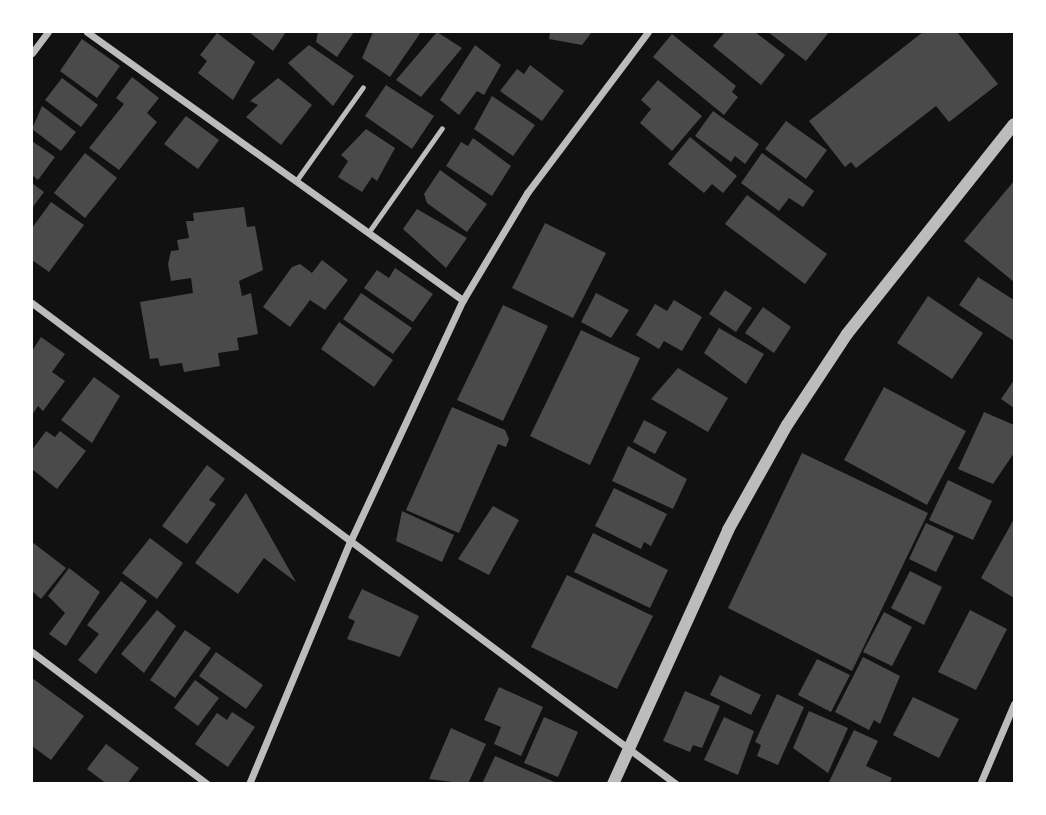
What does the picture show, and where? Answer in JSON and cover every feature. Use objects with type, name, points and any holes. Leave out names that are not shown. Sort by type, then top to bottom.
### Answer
[{"type":"street","points":[[32,53],[48,32]]},
{"type":"street","points":[[87,32],[463,300]]},
{"type":"street","points":[[250,783],[349,544],[463,300],[527,193],[648,32]]},
{"type":"street","points":[[613,783],[728,530],[786,425],[847,334],[1014,124]]},
{"type":"street","points":[[32,303],[349,544],[676,783]]},
{"type":"street","points":[[32,652],[207,783]]},
{"type":"street","points":[[981,783],[1014,704]]},
{"type":"lane","points":[[296,181],[363,87]]},
{"type":"lane","points":[[368,233],[442,128]]},
{"type":"building","points":[[249,32],[286,32],[273,51]]},
{"type":"building","points":[[318,32],[354,32],[337,57],[316,42]]},
{"type":"building","points":[[373,32],[421,32],[390,77],[362,58]]},
{"type":"building","points":[[437,32],[462,48],[421,97],[396,80]]},
{"type":"building","points":[[550,32],[592,32],[582,45],[549,39]]},
{"type":"building","points":[[725,32],[755,32],[785,55],[761,85],[713,46]]},
{"type":"building","points":[[768,32],[829,32],[806,61]]},
{"type":"building","points":[[923,32],[957,32],[998,84],[949,122],[936,106],[856,168],[851,162],[845,167],[809,121]]},
{"type":"building","points":[[217,33],[255,62],[233,100],[198,73],[207,61],[200,55]]},
{"type":"building","points":[[672,34],[736,86],[732,92],[738,97],[724,115],[653,57]]},
{"type":"building","points":[[82,39],[120,66],[97,98],[60,71]]},
{"type":"building","points":[[309,45],[354,76],[333,106],[288,63]]},
{"type":"building","points":[[475,45],[501,65],[484,95],[477,91],[459,115],[440,100]]},
{"type":"building","points":[[530,65],[564,91],[542,121],[500,91],[517,69],[524,74]]},
{"type":"building","points":[[132,77],[159,98],[147,113],[157,122],[119,170],[89,148],[124,104],[116,98]]},
{"type":"building","points":[[62,78],[98,105],[81,127],[45,100]]},
{"type":"building","points":[[278,78],[312,105],[281,145],[246,117],[258,105],[250,101]]},
{"type":"building","points":[[658,80],[702,116],[672,151],[640,123],[651,109],[641,100]]},
{"type":"building","points":[[386,85],[434,116],[412,149],[365,116]]},
{"type":"building","points":[[492,96],[535,125],[513,156],[474,129]]},
{"type":"building","points":[[42,106],[76,132],[61,151],[32,129]]},
{"type":"building","points":[[713,111],[759,144],[745,164],[735,156],[731,162],[695,136]]},
{"type":"building","points":[[186,116],[219,140],[198,169],[164,144]]},
{"type":"building","points":[[786,121],[827,150],[806,179],[765,149]]},
{"type":"building","points":[[366,129],[395,148],[377,181],[372,177],[362,192],[338,177],[348,161],[341,155]]},
{"type":"building","points":[[690,137],[737,176],[723,193],[712,184],[704,193],[668,164]]},
{"type":"building","points":[[473,138],[511,166],[492,196],[446,166],[461,142],[468,146]]},
{"type":"building","points":[[32,141],[55,157],[38,180],[32,175]]},
{"type":"building","points":[[85,153],[117,178],[85,218],[54,193]]},
{"type":"building","points":[[762,153],[814,191],[803,207],[789,198],[779,211],[741,183]]},
{"type":"building","points":[[440,170],[487,204],[467,232],[427,203],[424,194]]},
{"type":"building","points":[[1014,181],[1014,282],[964,241]]},
{"type":"building","points":[[32,183],[44,192],[32,208]]},
{"type":"building","points":[[747,195],[827,254],[805,284],[725,224]]},
{"type":"building","points":[[51,202],[84,225],[49,272],[32,260],[32,228]]},
{"type":"building","points":[[244,207],[247,227],[255,226],[263,270],[239,281],[242,296],[251,293],[258,334],[237,338],[239,350],[218,353],[220,366],[184,372],[182,363],[160,366],[158,358],[150,359],[140,302],[193,293],[191,278],[171,281],[168,264],[171,251],[179,250],[177,240],[189,238],[186,221],[194,221],[193,213]]},
{"type":"building","points":[[417,209],[467,238],[446,268],[403,229]]},
{"type":"building","points":[[545,223],[606,253],[573,318],[512,288]]},
{"type":"building","points":[[322,260],[348,280],[325,310],[310,300],[290,327],[263,307],[292,267],[300,264],[312,273]]},
{"type":"building","points":[[395,268],[433,294],[413,322],[364,288],[377,270],[389,278]]},
{"type":"building","points":[[978,277],[1014,300],[1014,341],[959,305]]},
{"type":"building","points":[[725,290],[752,308],[736,332],[709,314]]},
{"type":"building","points":[[361,293],[412,328],[393,354],[343,319]]},
{"type":"building","points":[[596,293],[629,310],[611,338],[581,322]]},
{"type":"building","points":[[928,296],[983,333],[952,379],[897,343]]},
{"type":"building","points":[[674,300],[702,317],[682,351],[664,341],[659,349],[636,335],[655,304],[667,311]]},
{"type":"building","points":[[503,305],[548,326],[503,421],[457,400]]},
{"type":"building","points":[[763,307],[791,327],[774,353],[745,333]]},
{"type":"building","points":[[339,322],[393,360],[374,387],[321,349]]},
{"type":"building","points":[[719,328],[764,354],[746,384],[704,353]]},
{"type":"building","points":[[581,330],[640,358],[590,465],[530,436]]},
{"type":"building","points":[[41,337],[65,354],[52,372],[65,381],[43,411],[38,406],[32,415],[32,351]]},
{"type":"building","points":[[678,368],[728,398],[708,432],[651,399]]},
{"type":"building","points":[[94,377],[120,396],[92,443],[61,420]]},
{"type":"building","points":[[1014,380],[1014,408],[1001,399]]},
{"type":"building","points":[[884,387],[966,431],[927,505],[844,460]]},
{"type":"building","points":[[452,407],[505,430],[509,439],[506,447],[498,444],[459,533],[406,510]]},
{"type":"building","points":[[984,412],[1014,425],[1014,453],[993,484],[958,469]]},
{"type":"building","points":[[644,420],[667,432],[655,454],[633,442]]},
{"type":"building","points":[[46,431],[55,437],[60,431],[86,451],[57,489],[32,469],[32,450]]},
{"type":"building","points":[[628,446],[687,479],[673,509],[612,481]]},
{"type":"building","points":[[802,453],[928,513],[852,671],[728,608]]},
{"type":"building","points":[[207,465],[225,479],[209,500],[216,504],[187,544],[162,526]]},
{"type":"building","points":[[948,480],[992,501],[973,540],[929,520]]},
{"type":"building","points":[[614,488],[667,514],[651,546],[644,542],[641,549],[595,526]]},
{"type":"building","points":[[246,493],[296,582],[264,558],[238,594],[195,563]]},
{"type":"building","points":[[493,506],[519,520],[489,575],[458,559]]},
{"type":"building","points":[[402,511],[454,535],[442,562],[396,541]]},
{"type":"building","points":[[1014,519],[1014,598],[981,578]]},
{"type":"building","points":[[926,523],[954,536],[936,572],[909,559]]},
{"type":"building","points":[[593,533],[668,570],[650,608],[574,572]]},
{"type":"building","points":[[150,538],[183,563],[157,599],[122,573]]},
{"type":"building","points":[[32,542],[66,568],[41,599],[32,591]]},
{"type":"building","points":[[69,568],[100,592],[66,646],[49,634],[65,613],[48,596]]},
{"type":"building","points":[[910,571],[942,587],[924,625],[891,608]]},
{"type":"building","points":[[567,575],[653,616],[617,689],[531,647]]},
{"type":"building","points":[[121,581],[147,601],[96,674],[78,660],[99,634],[87,625]]},
{"type":"building","points":[[362,589],[419,616],[400,657],[347,639],[355,621],[348,618]]},
{"type":"building","points":[[157,610],[176,626],[144,673],[121,654]]},
{"type":"building","points":[[970,610],[1007,629],[976,690],[938,672]]},
{"type":"building","points":[[884,612],[912,627],[892,666],[863,652]]},
{"type":"building","points":[[185,630],[211,648],[175,698],[150,680]]},
{"type":"building","points":[[216,652],[263,685],[246,709],[199,676]]},
{"type":"building","points":[[863,657],[900,676],[880,724],[874,720],[869,730],[835,712]]},
{"type":"building","points":[[817,659],[850,675],[831,712],[798,695]]},
{"type":"building","points":[[720,675],[761,695],[751,715],[710,695]]},
{"type":"building","points":[[32,678],[84,716],[51,760],[32,746]]},
{"type":"building","points":[[195,680],[219,698],[198,726],[174,708]]},
{"type":"building","points":[[499,687],[543,707],[521,756],[494,744],[501,727],[484,720]]},
{"type":"building","points":[[685,691],[720,706],[702,748],[693,745],[690,752],[663,741]]},
{"type":"building","points":[[777,694],[804,707],[778,765],[757,756],[761,745],[755,742]]},
{"type":"building","points":[[913,697],[959,719],[939,758],[893,735]]},
{"type":"building","points":[[809,711],[848,728],[828,773],[793,748]]},
{"type":"building","points":[[232,712],[255,727],[228,767],[195,744],[217,713],[227,720]]},
{"type":"building","points":[[544,717],[578,732],[558,777],[524,763]]},
{"type":"building","points":[[724,717],[754,731],[738,775],[704,760]]},
{"type":"building","points":[[451,728],[486,744],[468,784],[429,779]]},
{"type":"building","points":[[854,730],[878,741],[866,766],[892,778],[889,784],[828,784]]},
{"type":"building","points":[[106,744],[139,768],[127,784],[107,784],[87,769]]},
{"type":"building","points":[[495,756],[559,784],[482,784]]}]
